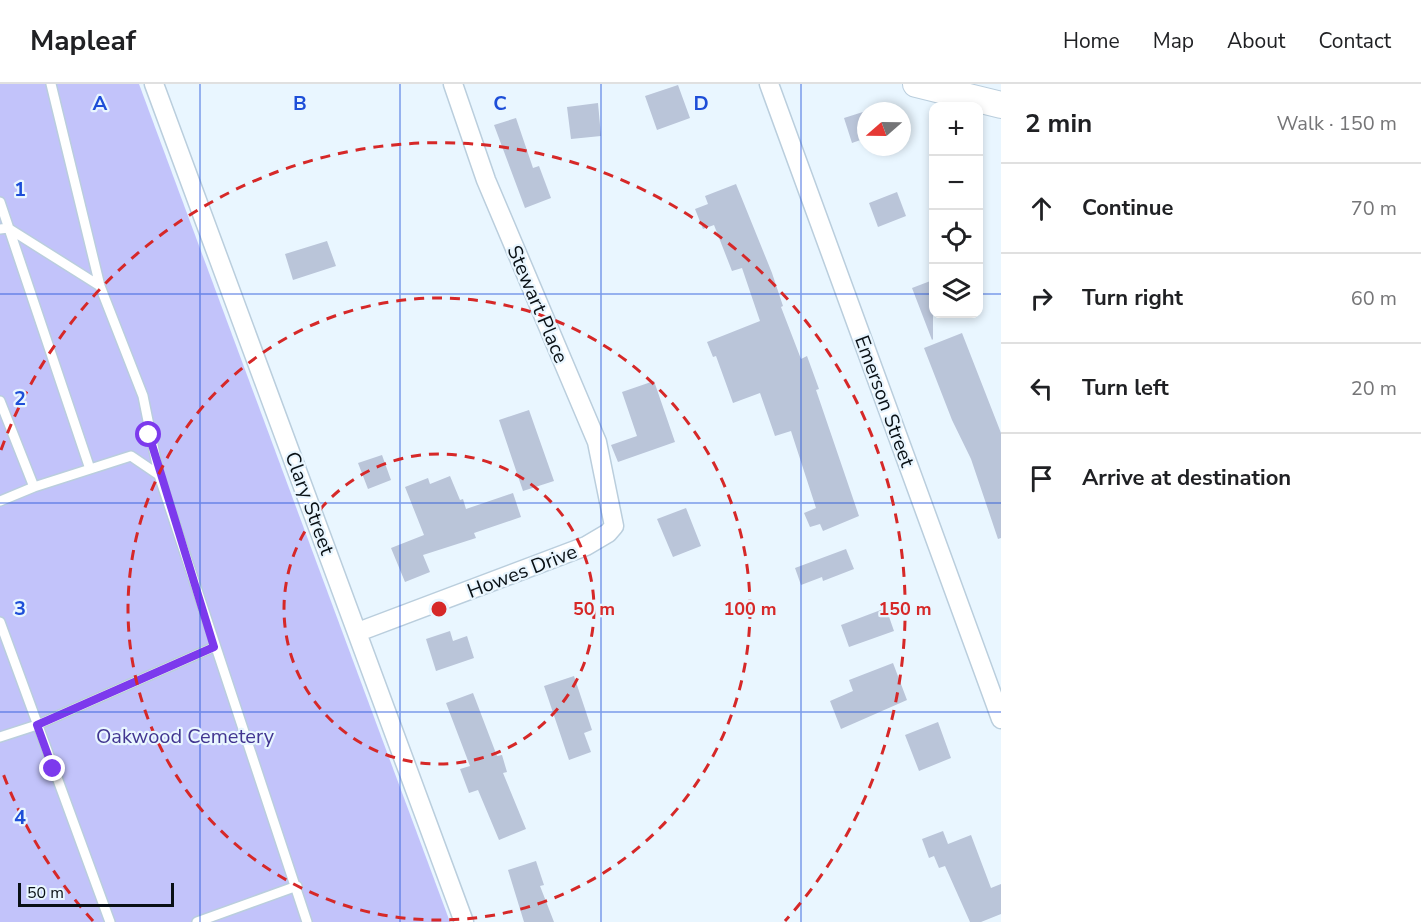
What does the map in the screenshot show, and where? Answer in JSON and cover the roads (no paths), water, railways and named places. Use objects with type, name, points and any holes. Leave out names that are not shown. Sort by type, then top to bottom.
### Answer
[{"type":"street","name":"Clary Street","points":[[154,84],[464,922]]},
{"type":"street","name":"Stewart Place","points":[[453,84],[486,180],[597,442],[614,526]]},
{"type":"street","name":"Emerson Street","points":[[769,84],[1001,719]]},
{"type":"street","points":[[916,84],[1001,105]]},
{"type":"street","name":"Howes Drive","points":[[358,632],[586,546],[608,533],[614,526]]},
{"type":"lane","points":[[51,84],[100,286],[143,396],[159,475],[214,647],[308,922]]},
{"type":"lane","points":[[0,202],[4,229],[90,469]]},
{"type":"lane","points":[[4,229],[100,286]]},
{"type":"lane","points":[[0,401],[34,487]]},
{"type":"lane","points":[[0,501],[34,487],[131,456],[159,475]]},
{"type":"lane","points":[[0,622],[110,922]]},
{"type":"lane","points":[[0,737],[37,725],[214,647]]},
{"type":"lane","points":[[197,922],[297,886]]},
{"type":"park label","name":"Oakwood Cemetery","points":[[185,736]]}]
